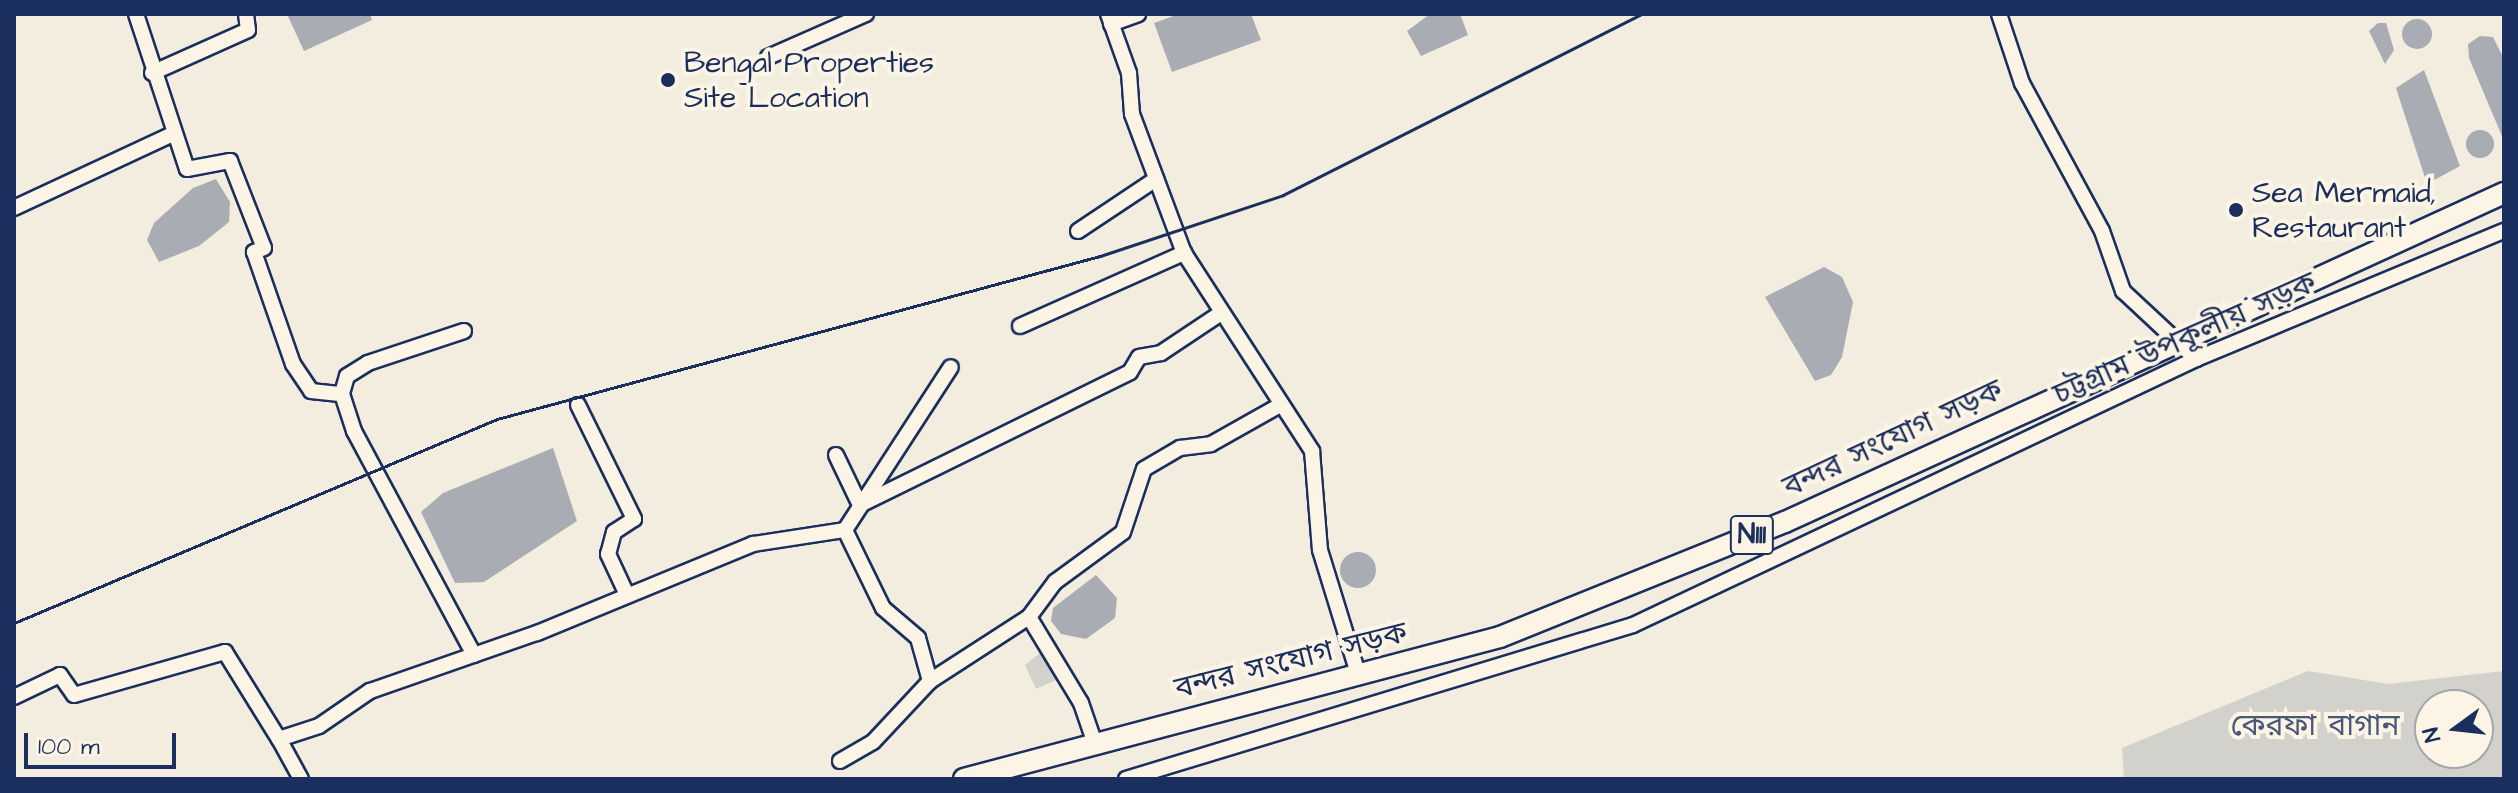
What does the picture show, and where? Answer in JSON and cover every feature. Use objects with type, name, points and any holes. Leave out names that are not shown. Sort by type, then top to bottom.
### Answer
[{"type":"highway","name":"বন্দর সংযোগ সড়ক","points":[[964,779],[1094,741],[1359,677],[1500,637],[1785,522],[2504,193]]},
{"type":"street","points":[[136,14],[152,73],[187,169],[230,161],[264,248],[254,252],[293,364],[311,391],[342,394]]},
{"type":"street","points":[[152,73],[248,30],[246,14]]},
{"type":"street","points":[[768,57],[866,14]]},
{"type":"street","points":[[1138,14],[1110,19],[1156,179],[1184,253],[1218,315],[1312,451],[1320,550],[1359,677]]},
{"type":"street","points":[[1999,14],[2022,83],[2102,231],[2123,291],[2196,359]]},
{"type":"street","points":[[14,208],[173,134]]},
{"type":"street","points":[[1078,231],[1156,179]]},
{"type":"street","name":"চট্টগ্রাম উপকূলীয় সড়ক","points":[[1126,779],[1633,625],[2196,359],[2504,231]]},
{"type":"street","points":[[1020,326],[1184,253]]},
{"type":"street","points":[[860,505],[1130,372],[1139,357],[1161,353],[1218,315]]},
{"type":"street","points":[[464,331],[368,363],[347,376],[342,394],[354,431],[474,655]]},
{"type":"street","points":[[845,530],[951,367]]},
{"type":"street","points":[[840,761],[873,742],[930,681],[1029,617],[1055,582],[1123,532],[1144,469],[1180,448],[1211,444],[1282,404]]},
{"type":"street","points":[[578,405],[634,519],[614,532],[608,554],[627,595]]},
{"type":"street","points":[[836,455],[860,505]]},
{"type":"street","points":[[279,739],[319,726],[370,691],[474,655],[753,544],[845,530]]},
{"type":"street","points":[[845,530],[883,608],[918,638],[930,681]]},
{"type":"street","points":[[1029,617],[1081,703],[1094,741]]},
{"type":"street","points":[[14,697],[60,675],[74,695],[225,652],[301,779]]},
{"type":"green space","points":[[1045,649],[1063,677],[1036,689],[1025,665]]},
{"type":"green space","name":"কেরফা বাগান","points":[[2308,671],[2388,684],[2504,671],[2504,779],[2124,779],[2122,748]]},
{"type":"shaded area","points":[[287,14],[370,14],[372,20],[304,51]]},
{"type":"shaded area","points":[[1179,14],[1251,14],[1261,40],[1172,72],[1154,23]]},
{"type":"shaded area","points":[[1430,14],[1460,14],[1468,35],[1421,56],[1407,31]]},
{"type":"shaded area","points":[[2417,19],[2428,23],[2432,34],[2428,45],[2417,49],[2406,45],[2402,34],[2406,23]]},
{"type":"shaded area","points":[[2378,23],[2386,23],[2394,50],[2385,64],[2369,31]]},
{"type":"shaded area","points":[[2480,36],[2493,37],[2504,59],[2504,141],[2469,58],[2468,44]]},
{"type":"shaded area","points":[[2424,70],[2460,166],[2427,184],[2396,88]]},
{"type":"shaded area","points":[[2480,130],[2490,134],[2494,144],[2490,154],[2480,158],[2470,154],[2466,144],[2470,134]]},
{"type":"shaded area","points":[[216,179],[230,202],[229,222],[199,246],[159,262],[147,240],[154,223],[193,188]]},
{"type":"shaded area","points":[[1824,267],[1842,277],[1853,302],[1842,357],[1831,375],[1815,381],[1765,297]]},
{"type":"shaded area","points":[[553,448],[577,521],[484,582],[455,583],[421,512],[443,493]]},
{"type":"shaded area","points":[[1358,552],[1371,557],[1376,570],[1371,583],[1358,588],[1345,583],[1340,570],[1345,557]]},
{"type":"shaded area","points":[[1096,575],[1117,598],[1115,618],[1086,639],[1061,634],[1051,621],[1053,608]]},
{"type":"railway","points":[[14,623],[497,419],[1100,256],[1283,195],[1642,14]]},
{"type":"place","name":"Bengal Properties Site Location","points":[[668,80]]},
{"type":"place","name":"Sea Mermaid, Restaurant","points":[[2236,210]]}]
